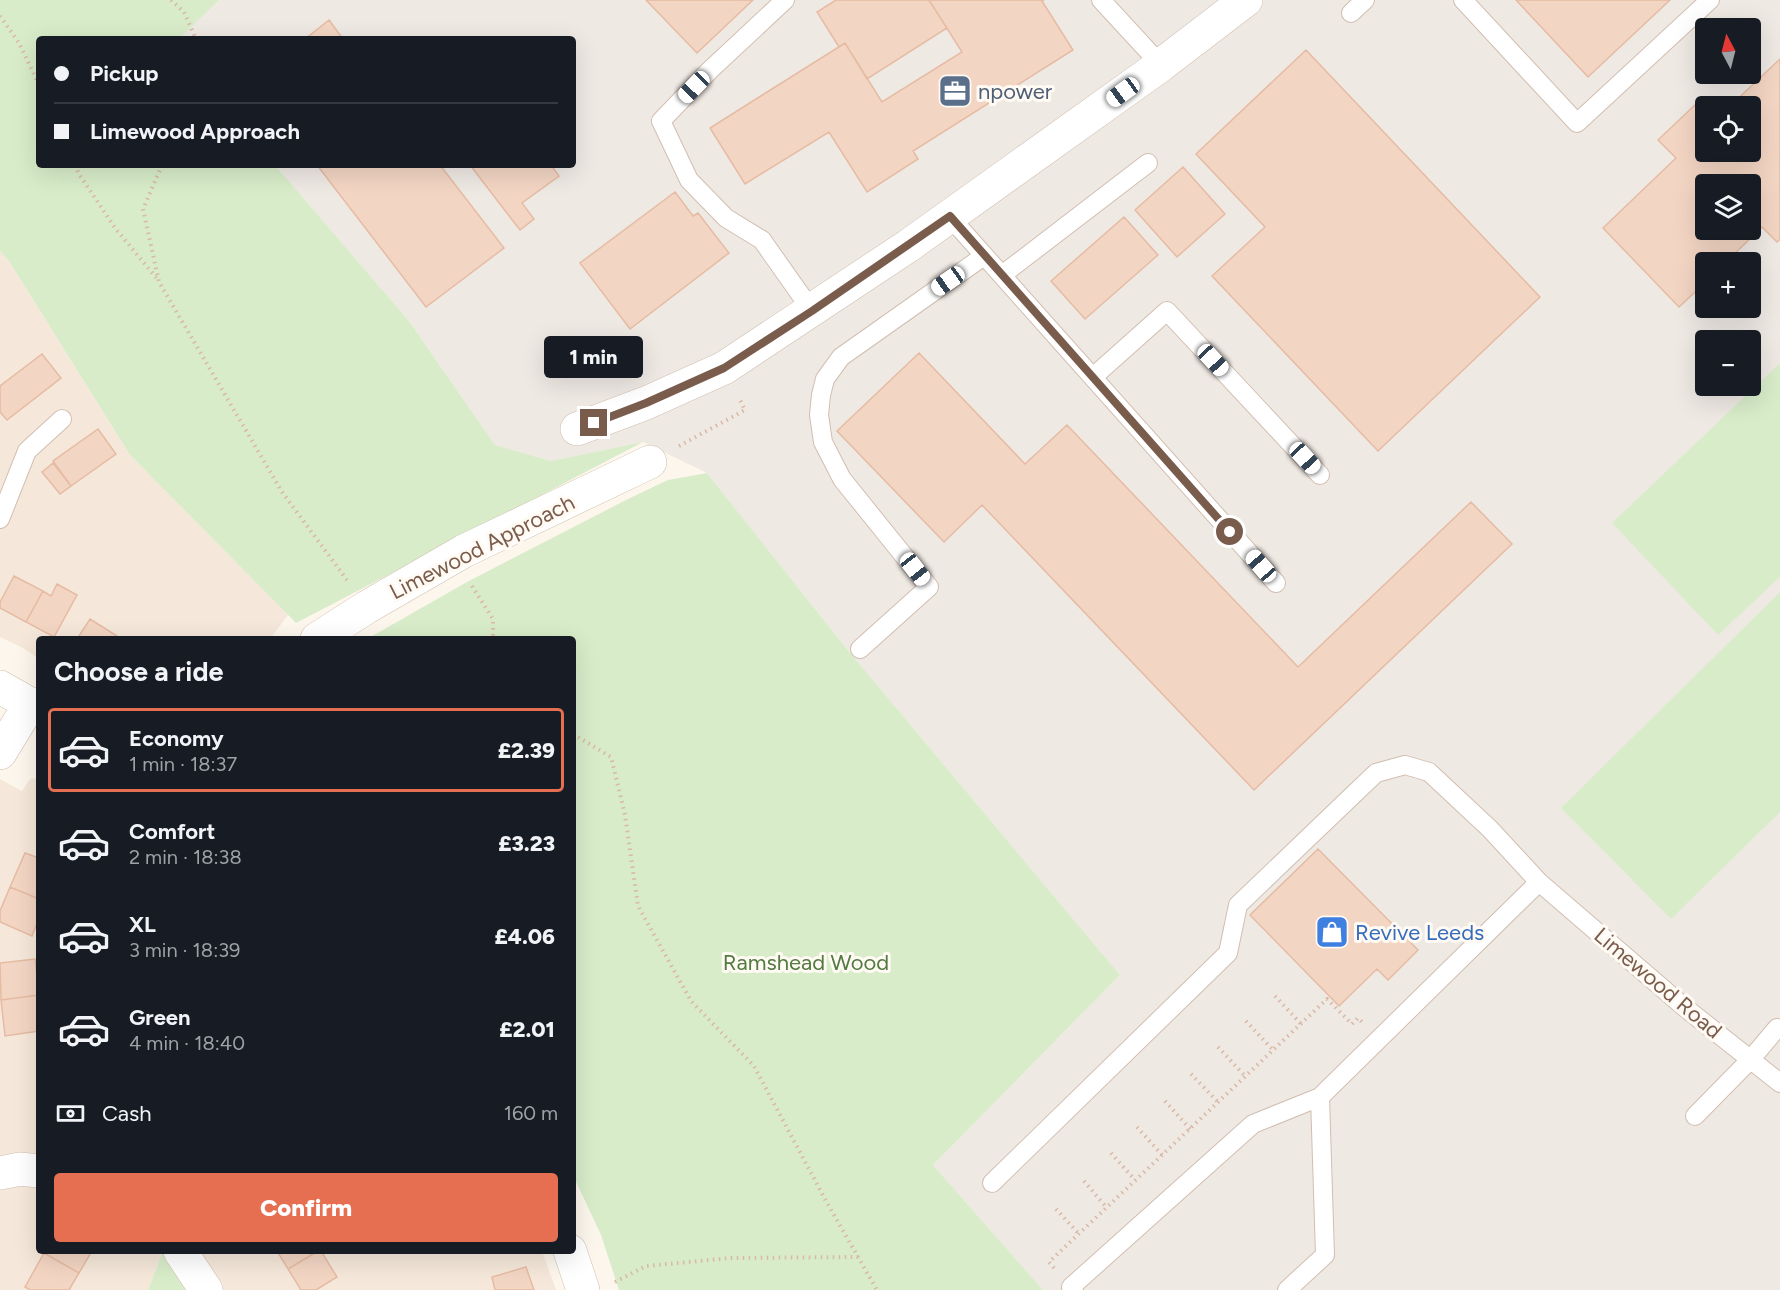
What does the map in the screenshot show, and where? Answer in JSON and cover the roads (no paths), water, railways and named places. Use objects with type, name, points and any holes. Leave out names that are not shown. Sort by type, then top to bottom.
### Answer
[{"type":"street","points":[[577,429],[646,403],[724,368],[812,311],[950,216],[1161,65],[1246,0]]},
{"type":"street","name":"Limewood Approach","points":[[322,636],[454,557],[650,462]]},
{"type":"street","points":[[0,687],[35,706],[0,753]]},
{"type":"street","points":[[0,1173],[20,1169],[36,1171]]},
{"type":"street","points":[[182,1254],[206,1290]]},
{"type":"street","points":[[572,1254],[595,1288]]},
{"type":"lane","points":[[785,0],[710,70],[661,122],[689,180],[726,218],[762,240],[812,311]]},
{"type":"lane","points":[[1101,0],[1161,65]]},
{"type":"lane","points":[[1350,13],[1365,0]]},
{"type":"lane","points":[[1463,0],[1577,123],[1710,0]]},
{"type":"lane","points":[[1002,275],[1148,163]]},
{"type":"lane","points":[[950,216],[1276,583]]},
{"type":"lane","points":[[860,649],[929,587],[842,479],[823,442],[819,416],[820,395],[825,380],[841,357],[984,256]]},
{"type":"lane","points":[[1093,377],[1167,311],[1320,475]]},
{"type":"lane","points":[[0,519],[27,451],[62,419]]},
{"type":"lane","name":"Limewood Road","points":[[992,1184],[1228,953],[1238,905],[1376,773],[1405,765],[1429,772],[1490,829],[1539,882],[1683,1006],[1780,1083]]},
{"type":"lane","points":[[1072,1288],[1253,1124],[1320,1097],[1539,882]]},
{"type":"lane","points":[[1695,1116],[1751,1059],[1777,1028]]},
{"type":"lane","points":[[1287,1290],[1325,1256],[1320,1097]]},
{"type":"place","name":"npower","points":[[955,91]]},
{"type":"place","name":"Revive Leeds","points":[[1332,932]]},
{"type":"park label","name":"Ramshead Wood","points":[[806,962]]}]
